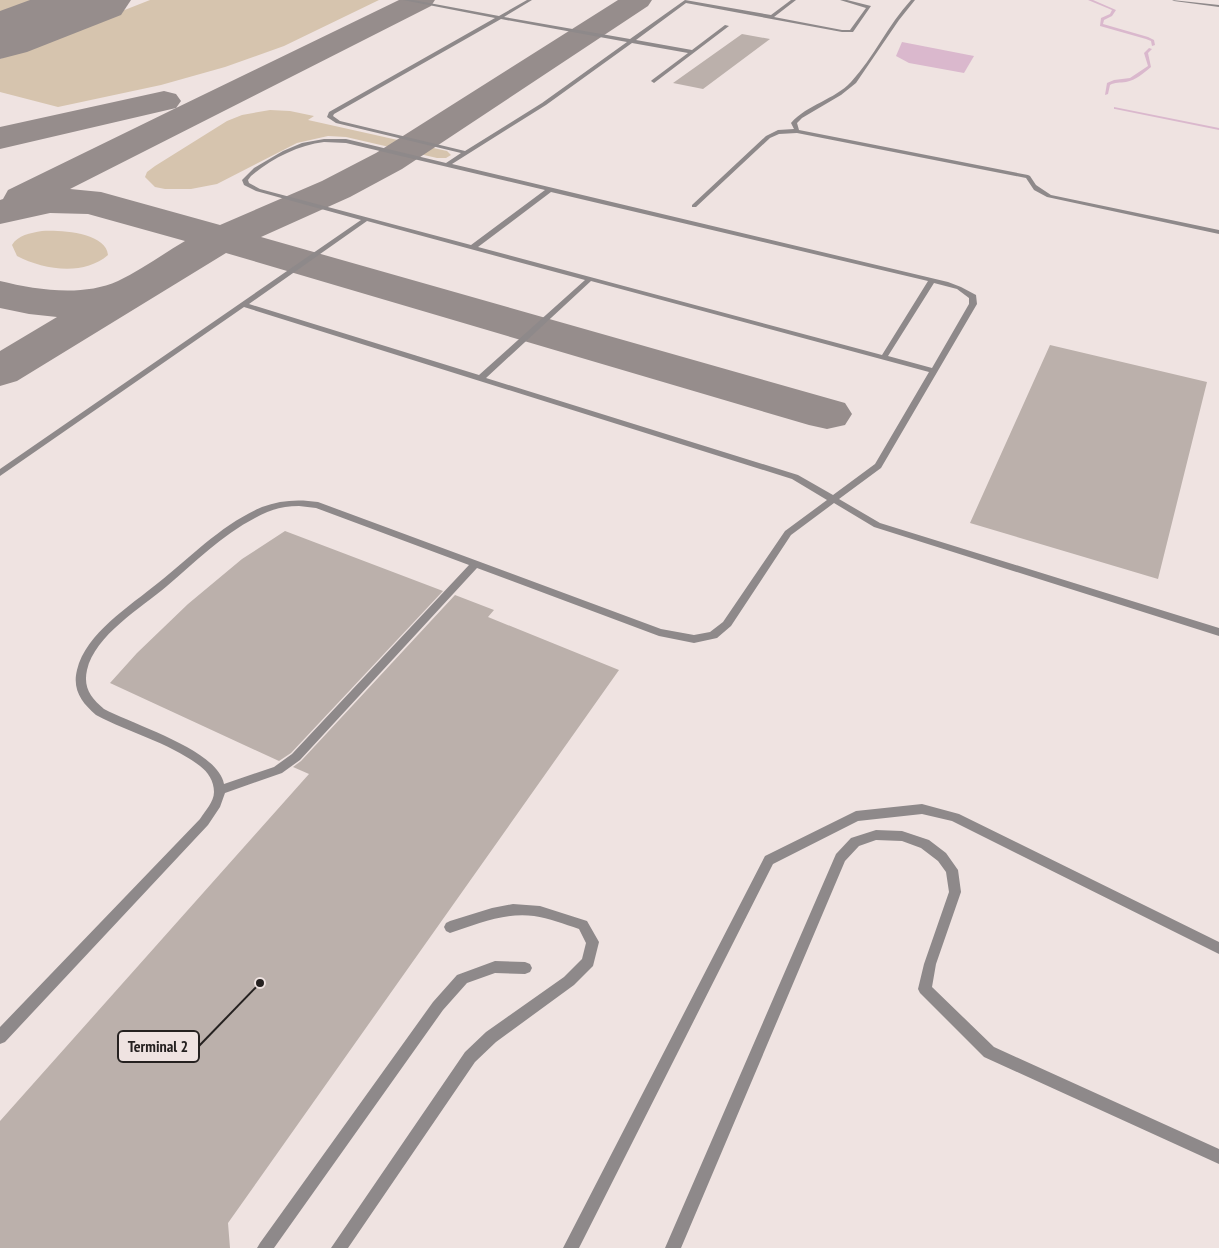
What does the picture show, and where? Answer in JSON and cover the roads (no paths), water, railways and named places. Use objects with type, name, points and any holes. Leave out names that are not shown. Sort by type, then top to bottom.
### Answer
[{"type":"lane","points":[[405,0],[693,52]]},
{"type":"lane","points":[[467,152],[338,122],[330,117],[334,110],[530,0]]},
{"type":"lane","points":[[772,17],[794,0]]},
{"type":"lane","points":[[447,165],[544,104],[687,1],[842,31],[854,30],[869,8],[842,0]]},
{"type":"lane","points":[[797,131],[794,123],[800,117],[840,95],[854,82],[914,0]]},
{"type":"lane","points":[[1174,0],[1219,6]]},
{"type":"lane","points":[[654,81],[727,26]]},
{"type":"lane","points":[[694,206],[768,137],[778,132],[797,131],[1028,177],[1030,184],[1049,196],[1219,232]]},
{"type":"lane","points":[[2,1032],[204,822],[216,806],[221,790],[216,774],[204,762],[186,751],[102,714],[88,703],[81,690],[80,674],[85,660],[94,647],[119,621],[218,538],[266,509],[284,504],[302,503],[324,506],[659,632],[694,639],[713,635],[727,624],[788,533],[878,466],[934,371],[973,304],[973,297],[968,292],[932,280],[346,142],[322,140],[298,147],[254,170],[245,180],[251,187],[258,190],[934,371]]},
{"type":"lane","points":[[473,247],[549,190]]},
{"type":"lane","points":[[0,473],[366,219]]},
{"type":"lane","points":[[481,378],[590,279]]},
{"type":"lane","points":[[884,358],[932,280]]},
{"type":"lane","points":[[243,304],[795,477],[877,525],[1219,632]]},
{"type":"lane","points":[[221,790],[278,770],[296,757],[476,563]]},
{"type":"lane","points":[[571,1248],[769,860],[856,816],[922,809],[955,817],[1219,948]]},
{"type":"lane","points":[[674,1248],[840,858],[855,842],[876,835],[902,836],[925,844],[942,857],[952,870],[955,892],[930,964],[925,989],[989,1052],[1219,1157]]},
{"type":"lane","points":[[339,1248],[470,1057],[491,1036],[569,981],[588,962],[593,942],[583,925],[533,910],[514,910],[483,916],[450,927]]},
{"type":"lane","points":[[265,1248],[438,1006],[462,979],[495,967],[526,968]]},
{"type":"waterway","points":[[1090,0],[1114,10],[1111,15],[1102,19],[1101,25],[1147,38],[1153,41],[1153,45]]},
{"type":"waterway","points":[[1106,94],[1108,84],[1131,79],[1150,66],[1146,53],[1150,49]]},
{"type":"waterway","points":[[1115,108],[1219,129]]},
{"type":"place","name":"Terminal 2","points":[[260,983]]}]
